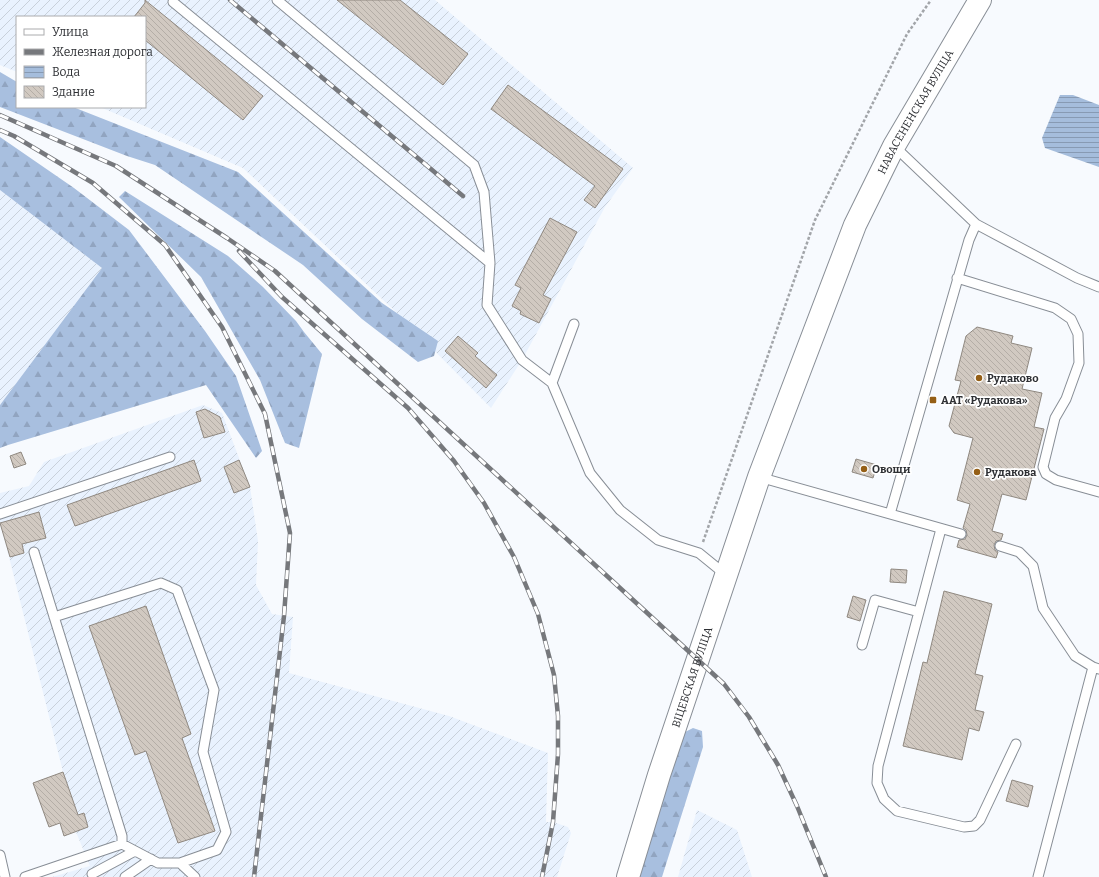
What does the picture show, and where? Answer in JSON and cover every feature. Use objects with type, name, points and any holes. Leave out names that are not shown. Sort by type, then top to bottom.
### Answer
[{"type":"main road","name":"НАВАСЕНЕНСКАЯ ВУЛІЦА","points":[[758,477],[855,225],[894,146],[980,0]]},
{"type":"main road","name":"ВІЦЕБСКАЯ ВУЛІЦА","points":[[628,877],[659,775],[758,477]]},
{"type":"lane","points":[[277,0],[474,165],[484,192],[490,263],[487,305],[522,360],[552,384],[590,473],[620,510],[658,540],[699,553],[726,575]]},
{"type":"lane","points":[[173,2],[490,263]]},
{"type":"lane","points":[[894,146],[976,224],[1077,278],[1099,287]]},
{"type":"lane","points":[[890,514],[969,240],[976,224]]},
{"type":"lane","points":[[958,278],[1055,308],[1070,319],[1078,334],[1079,363],[1066,399],[1055,418],[1043,467],[1046,474],[1056,480],[1099,492]]},
{"type":"lane","points":[[552,384],[574,324]]},
{"type":"lane","points":[[0,514],[170,457]]},
{"type":"lane","points":[[758,477],[961,534]]},
{"type":"lane","points":[[941,529],[878,766],[877,783],[884,799],[897,811],[964,827],[974,826],[980,820],[1016,744]]},
{"type":"lane","points":[[1000,546],[1019,552],[1033,566],[1043,608],[1076,656],[1096,668],[1038,877]]},
{"type":"lane","points":[[34,552],[122,836],[122,844]]},
{"type":"lane","points":[[25,877],[122,844],[158,863],[180,863],[217,850],[226,832],[203,752],[214,690],[177,590],[161,582],[54,617]]},
{"type":"lane","points":[[862,646],[876,600],[919,612]]},
{"type":"lane","points":[[92,874],[135,851]]},
{"type":"lane","points":[[0,854],[4,877]]},
{"type":"lane","points":[[125,877],[150,859]]},
{"type":"lane","points":[[180,863],[195,877]]},
{"type":"path","points":[[699,553],[814,220],[907,34],[931,0]]},
{"type":"shaded area","points":[[0,0],[435,0],[633,168],[605,207],[522,360],[491,408],[397,313],[243,168],[102,108],[146,108],[146,16],[16,16],[16,72],[0,65]]},
{"type":"shaded area","points":[[0,190],[102,268],[0,405]]},
{"type":"shaded area","points":[[203,405],[222,413],[250,487],[258,541],[256,585],[272,614],[293,617],[289,673],[449,716],[548,753],[546,822],[553,822],[568,827],[571,833],[557,877],[52,877],[90,866],[76,832],[64,836],[61,828],[65,827],[63,822],[49,827],[33,783],[63,772],[0,521],[0,493],[29,486],[44,462]]},
{"type":"shaded area","points":[[697,810],[737,830],[752,877],[678,877]]},
{"type":"green space","points":[[0,72],[16,81],[16,108],[76,108],[238,172],[382,303],[438,341],[434,356],[418,362],[362,319],[303,265],[155,165],[127,156],[0,107]]},
{"type":"green space","points":[[0,137],[74,188],[129,230],[205,331],[236,376],[262,451],[256,458],[206,385],[0,448],[0,405],[102,268],[0,190]]},
{"type":"green space","points":[[125,191],[228,256],[263,287],[296,321],[322,354],[299,448],[285,443],[260,380],[201,277],[119,197]]},
{"type":"green space","points":[[693,728],[702,731],[703,747],[662,877],[638,877],[683,733]]},
{"type":"water","points":[[1060,95],[1073,95],[1099,105],[1099,167],[1045,148],[1042,138]]},
{"type":"building","points":[[145,0],[263,96],[243,120],[146,41],[146,16],[135,16],[145,3]]},
{"type":"building","points":[[337,0],[400,0],[468,54],[443,85]]},
{"type":"building","points":[[508,85],[623,169],[595,208],[584,200],[595,186],[491,109]]},
{"type":"building","points":[[550,218],[577,232],[543,295],[551,299],[539,323],[520,314],[521,311],[512,306],[521,288],[515,285]]},
{"type":"building","points":[[977,327],[1013,336],[1011,343],[1032,348],[1022,389],[1042,393],[1034,427],[1044,429],[1026,500],[1002,494],[992,531],[1003,534],[1001,540],[996,541],[994,545],[995,550],[998,552],[996,558],[957,547],[959,540],[965,539],[967,535],[966,530],[963,528],[970,504],[957,500],[973,438],[954,433],[949,426],[961,381],[955,380],[966,336]]},
{"type":"building","points":[[458,336],[478,353],[475,356],[497,375],[486,388],[445,351]]},
{"type":"building","points":[[205,409],[220,417],[225,432],[204,438],[196,412]]},
{"type":"building","points":[[21,452],[26,464],[14,468],[10,456]]},
{"type":"building","name":"Овощи","points":[[856,459],[877,465],[873,478],[852,472]]},
{"type":"building","points":[[194,460],[201,481],[75,526],[67,505]]},
{"type":"building","points":[[239,460],[250,487],[234,493],[224,467]]},
{"type":"building","points":[[39,512],[46,538],[22,544],[24,553],[10,557],[0,523]]},
{"type":"building","points":[[891,569],[907,570],[906,583],[890,582]]},
{"type":"building","points":[[944,591],[992,604],[975,674],[983,676],[975,710],[984,712],[979,731],[969,728],[962,760],[903,746],[923,662],[927,663]]},
{"type":"building","points":[[853,596],[866,600],[860,621],[847,617]]},
{"type":"building","points":[[146,606],[191,734],[182,738],[215,831],[178,843],[146,751],[135,755],[89,626]]},
{"type":"building","points":[[63,772],[78,815],[84,813],[88,827],[64,836],[60,823],[49,827],[33,783]]},
{"type":"building","points":[[1012,780],[1033,786],[1028,807],[1006,801]]},
{"type":"railway","points":[[230,0],[463,196]]},
{"type":"railway","points":[[0,115],[116,166],[275,271],[644,610],[724,684],[749,717],[778,765],[797,806],[826,877]]},
{"type":"railway","points":[[0,130],[14,136],[93,183],[165,245],[222,327],[265,414],[290,533],[284,616],[254,877]]},
{"type":"railway","points":[[239,251],[282,297],[408,408],[454,461],[484,503],[514,557],[538,614],[554,675],[558,716],[558,754],[553,822],[542,877]]},
{"type":"place","name":"Рудаково","points":[[979,378]]},
{"type":"place","name":"ААТ «Рудакова»","points":[[933,400]]},
{"type":"place","name":"Овощи","points":[[864,469]]},
{"type":"place","name":"Рудакова","points":[[977,472]]}]
